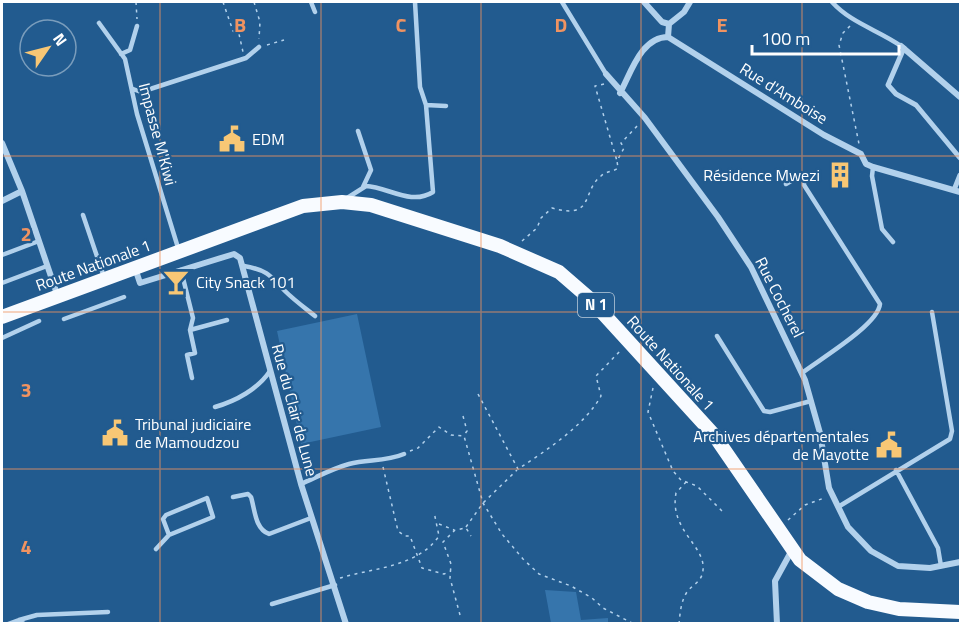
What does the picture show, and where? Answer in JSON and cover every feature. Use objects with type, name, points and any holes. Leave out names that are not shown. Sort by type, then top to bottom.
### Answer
[{"type":"main road","name":"Route Nationale 1","points":[[182,261],[196,245],[303,206],[342,202],[371,205],[513,250],[559,272],[589,298],[630,341],[714,435],[800,560],[838,589],[868,602],[899,609],[960,612]]},
{"type":"main road","name":"Route Nationale 1","points":[[2,317],[105,279],[182,261],[342,202]]},
{"type":"main road","name":"Route Nationale 1","points":[[2,324],[136,272]]},
{"type":"street","points":[[644,2],[662,22],[669,24]]},
{"type":"street","points":[[620,93],[645,48],[655,39],[668,38],[669,24],[690,2]]},
{"type":"street","name":"Rue d'Amboise","points":[[668,38],[824,135],[860,154],[866,164],[957,191]]},
{"type":"street","points":[[960,98],[903,47],[888,85],[896,94],[916,105],[960,158]]},
{"type":"street","name":"Rue Cocherel","points":[[606,74],[620,93],[645,118],[674,161],[718,217],[751,267],[802,372],[833,495],[855,535],[882,559],[898,566],[941,566],[960,562]]},
{"type":"street","points":[[2,143],[22,191],[58,298]]},
{"type":"street","points":[[957,191],[960,175]]},
{"type":"street","points":[[2,201],[22,191]]},
{"type":"street","points":[[182,261],[234,254],[240,258],[244,266]]},
{"type":"street","name":"Rue du Clair de Lune","points":[[244,266],[301,484],[346,624]]},
{"type":"street","points":[[777,624],[776,581],[792,550]]},
{"type":"lane","points":[[311,2],[315,12]]},
{"type":"lane","points":[[342,202],[363,187],[372,186],[423,198],[433,192],[426,105],[420,87],[415,2]]},
{"type":"lane","name":"Rue Cocherel","points":[[562,2],[606,74]]},
{"type":"lane","points":[[832,2],[856,22],[873,27],[903,47]]},
{"type":"lane","name":"Impasse M'Kiwi","points":[[99,23],[121,54],[182,261],[193,318],[190,330],[195,353],[187,355],[192,378]]},
{"type":"lane","points":[[121,54],[130,50],[137,26]]},
{"type":"lane","points":[[133,89],[141,92],[246,58],[259,47]]},
{"type":"lane","points":[[426,105],[446,106]]},
{"type":"lane","points":[[358,131],[371,170],[363,187]]},
{"type":"lane","points":[[873,167],[872,176],[882,229],[893,242]]},
{"type":"lane","points":[[786,184],[798,177],[804,177],[804,185],[880,304],[876,315],[860,330],[802,372]]},
{"type":"lane","points":[[82,215],[105,279]]},
{"type":"lane","points":[[2,255],[39,241]]},
{"type":"lane","points":[[2,283],[46,266]]},
{"type":"lane","points":[[244,266],[259,268],[275,278],[285,291],[315,316]]},
{"type":"lane","points":[[64,319],[124,297]]},
{"type":"lane","points":[[838,507],[950,439],[951,431],[932,312]]},
{"type":"lane","points":[[190,330],[227,320]]},
{"type":"lane","points":[[2,338],[39,321]]},
{"type":"lane","points":[[717,336],[764,411],[770,412],[811,401]]},
{"type":"lane","points":[[215,407],[234,401],[262,380],[270,370]]},
{"type":"lane","points":[[301,484],[331,469],[351,464],[382,462],[404,454]]},
{"type":"lane","points":[[896,470],[938,548],[941,566]]},
{"type":"lane","points":[[233,497],[248,494],[251,497],[258,524],[263,532],[269,534],[311,518]]},
{"type":"lane","points":[[156,549],[169,535],[213,518],[207,498],[166,515],[164,519],[169,535]]},
{"type":"lane","points":[[272,604],[334,582]]},
{"type":"lane","points":[[8,624],[37,615],[108,612]]},
{"type":"lane","points":[[19,620],[24,624]]},
{"type":"path","points":[[136,2],[137,26]]},
{"type":"path","points":[[223,2],[233,31],[239,34],[246,58]]},
{"type":"path","points":[[254,2],[260,22],[259,47],[284,40]]},
{"type":"path","points":[[856,22],[843,33],[839,45],[860,154]]},
{"type":"path","points":[[513,250],[537,228],[541,218],[552,207],[565,211],[585,205],[599,177],[618,168],[595,86],[603,84],[613,96],[620,93]]},
{"type":"path","points":[[617,161],[624,148],[621,143],[645,118]]},
{"type":"path","points":[[438,524],[455,530],[466,528],[483,503],[518,469],[544,452],[594,409],[601,396],[596,376],[630,341]]},
{"type":"path","points":[[661,378],[653,388],[648,412],[673,471],[686,482],[697,486],[722,511]]},
{"type":"path","points":[[478,394],[518,469]]},
{"type":"path","points":[[463,416],[466,431],[464,436],[483,503],[502,534],[539,574],[572,586],[603,608],[634,624]]},
{"type":"path","points":[[404,454],[418,448],[439,427],[451,435],[464,436]]},
{"type":"path","points":[[382,462],[398,531],[405,536],[410,536],[422,568],[444,574],[451,572]]},
{"type":"path","points":[[679,624],[684,597],[688,590],[699,582],[704,569],[699,555],[676,519],[676,493],[686,482]]},
{"type":"path","points":[[777,526],[793,518],[805,505],[833,495]]},
{"type":"path","points":[[334,582],[416,556],[434,543],[439,536],[434,512]]},
{"type":"path","points":[[466,528],[471,536]]},
{"type":"path","points":[[455,530],[443,542],[451,564],[450,578],[460,615]]},
{"type":"shaded area","points":[[357,314],[381,427],[301,444],[277,331]]},
{"type":"shaded area","points":[[545,590],[576,592],[581,620],[608,618],[608,623],[551,623]]},
{"type":"place","name":"EDM","points":[[232,139]]},
{"type":"place","name":"Résidence Mwezi","points":[[840,175]]},
{"type":"place","name":"City Snack 101","points":[[176,282]]},
{"type":"place","name":"Tribunal judiciaire de Mamoudzou","points":[[115,433]]},
{"type":"place","name":"Archives départementales de Mayotte","points":[[889,445]]}]
